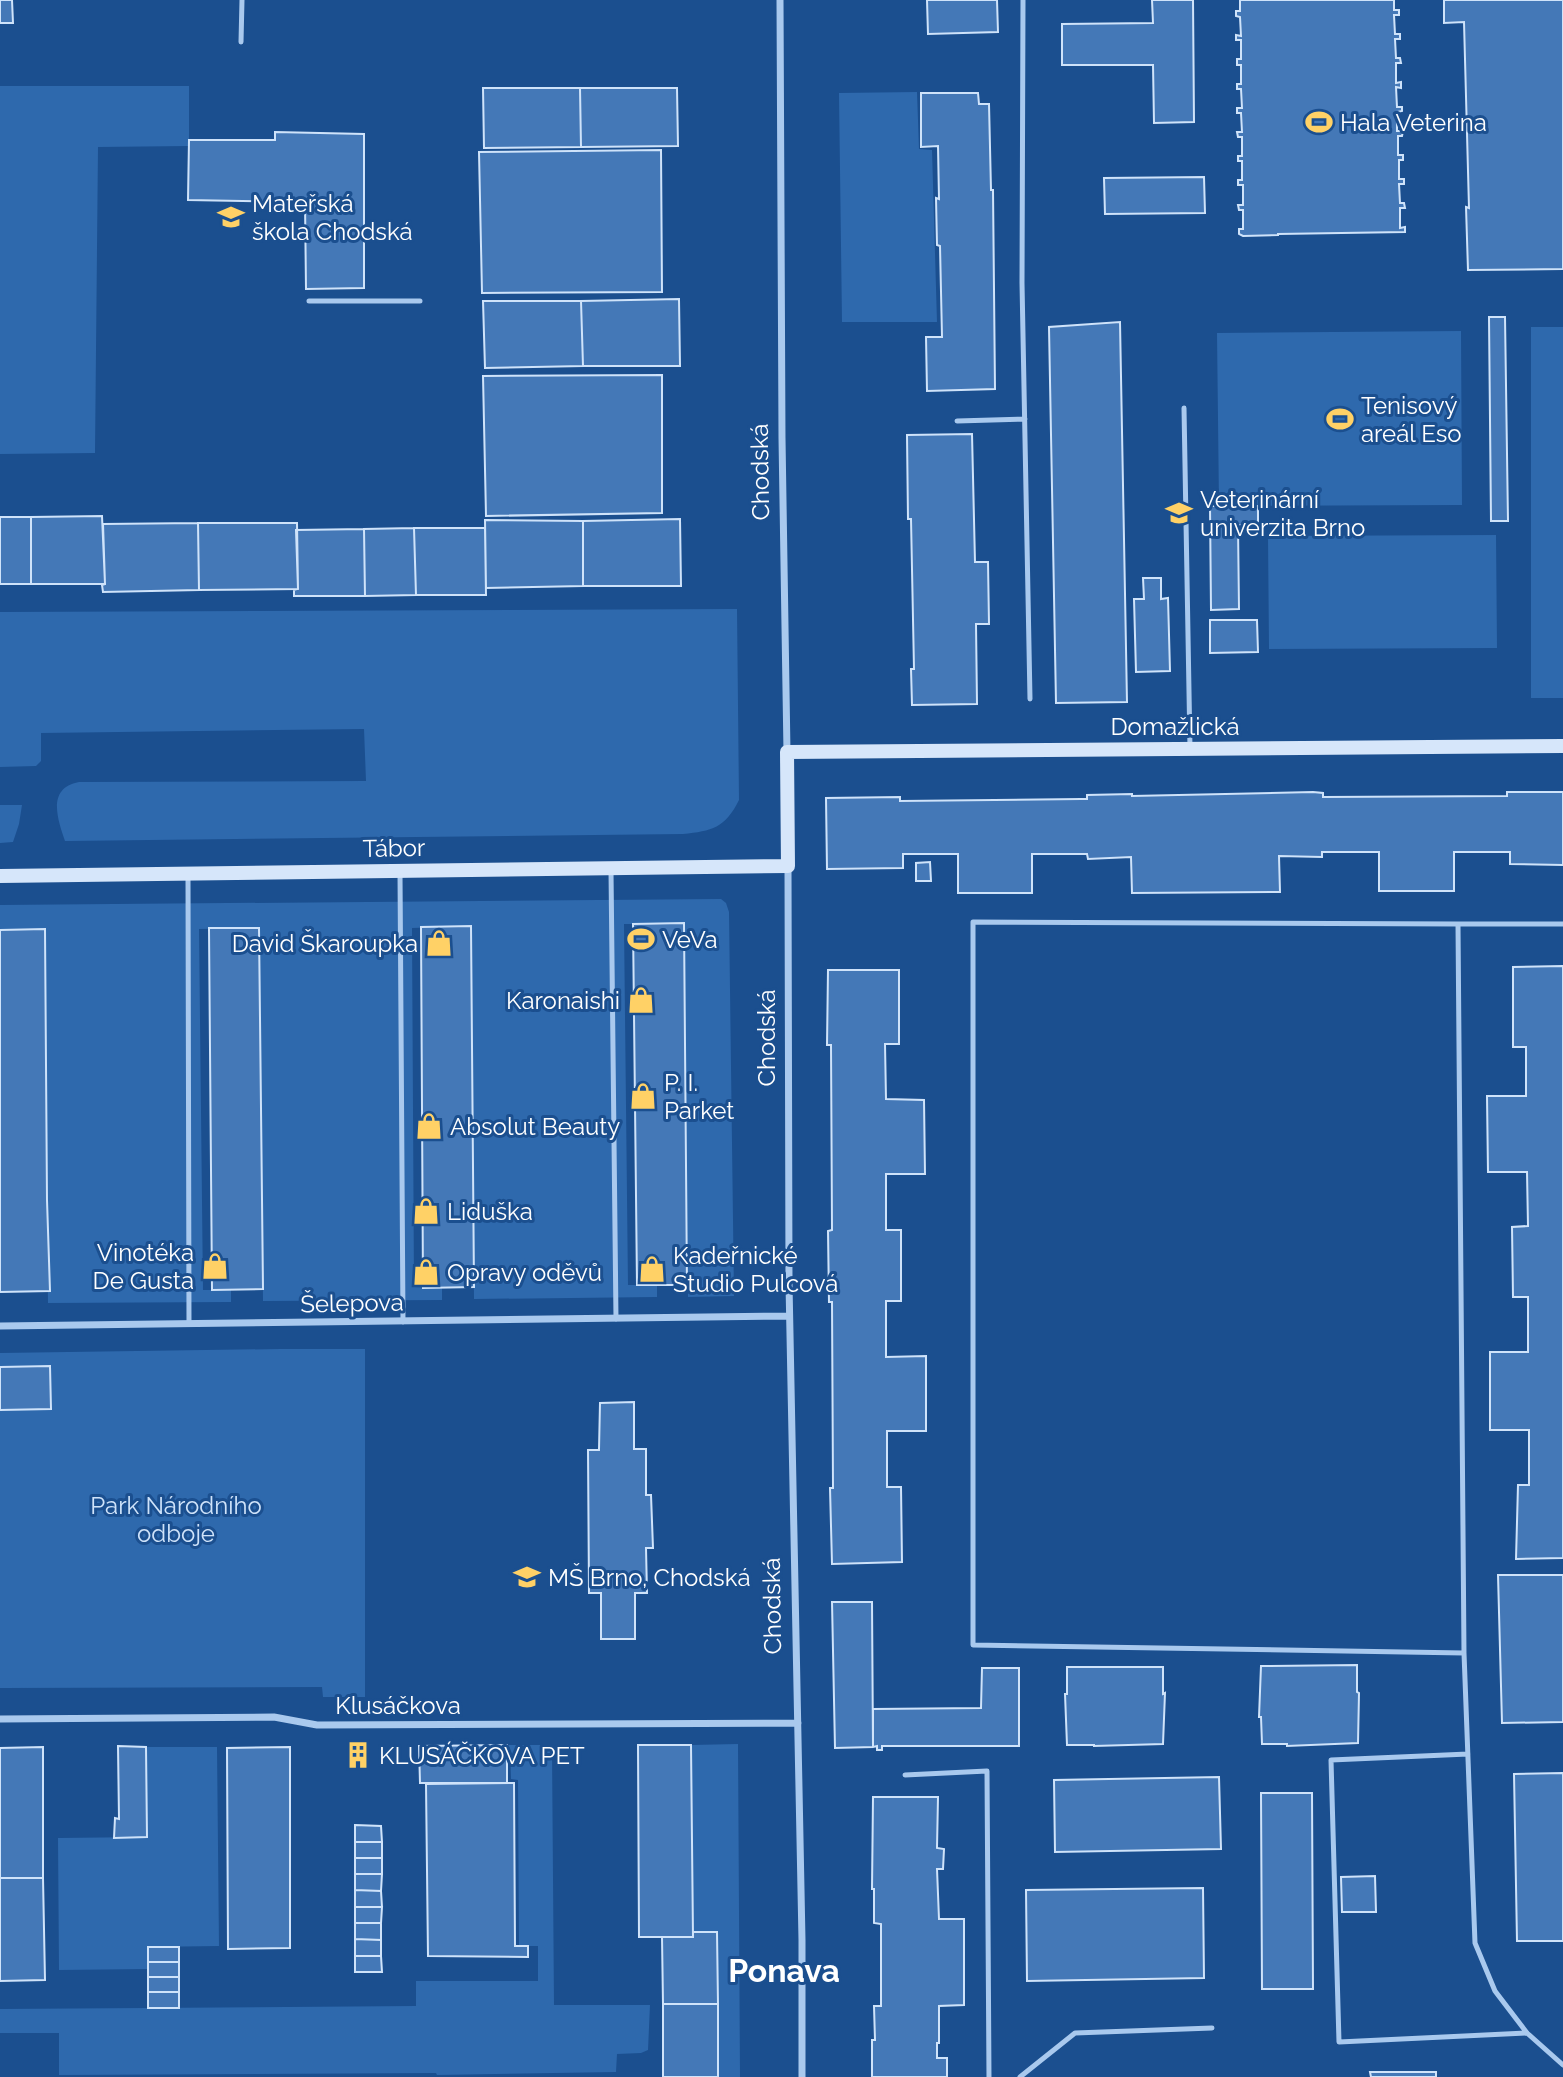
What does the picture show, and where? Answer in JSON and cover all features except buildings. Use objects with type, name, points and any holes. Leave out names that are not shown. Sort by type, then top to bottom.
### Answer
[{"type":"street","name":"Chodská","points":[[780,0],[782,438],[789,866],[789,1317],[802,1954],[802,2077]]},
{"type":"street","name":"Domažlická","points":[[788,752],[1563,746]]},
{"type":"street","name":"Tábor","points":[[0,876],[789,866]]},
{"type":"street","name":"Šelepova","points":[[0,1325],[789,1317]]},
{"type":"street","name":"Klusáčkova","points":[[0,1719],[274,1717],[317,1725],[797,1723]]},
{"type":"lane","points":[[242,0],[242,42]]},
{"type":"lane","points":[[1023,0],[1023,284],[1030,699]]},
{"type":"lane","points":[[309,301],[420,300]]},
{"type":"lane","points":[[1184,408],[1190,749]]},
{"type":"lane","points":[[957,421],[1025,419]]},
{"type":"lane","points":[[611,868],[616,1319]]},
{"type":"lane","points":[[400,870],[403,1322]]},
{"type":"lane","points":[[188,873],[189,1324]]},
{"type":"lane","points":[[1464,1653],[973,1645],[974,922],[1563,924]]},
{"type":"lane","points":[[1458,924],[1464,1653],[1475,1943],[1495,1991],[1527,2033],[1563,2065]]},
{"type":"lane","points":[[1468,1754],[1331,1760],[1339,2042],[1527,2033]]},
{"type":"lane","points":[[905,1774],[987,1771],[989,2077]]},
{"type":"lane","points":[[1020,2077],[1075,2033],[1212,2028]]},
{"type":"green space","points":[[0,86],[189,86],[189,146],[98,147],[95,453],[0,454]]},
{"type":"green space","points":[[917,92],[919,149],[932,150],[937,322],[842,322],[839,93]]},
{"type":"green space","points":[[1531,327],[1563,327],[1563,698],[1531,698]]},
{"type":"green space","name":"Tenisový areál Eso","points":[[1461,331],[1462,505],[1219,506],[1217,333]]},
{"type":"green space","points":[[1496,535],[1497,648],[1269,649],[1268,536]]},
{"type":"green space","points":[[737,609],[739,800],[723,822],[702,831],[683,834],[65,841],[57,805],[58,797],[69,785],[79,782],[366,781],[364,729],[41,733],[41,761],[36,766],[0,767],[0,612]]},
{"type":"green space","points":[[0,805],[22,805],[13,842],[0,843]]},
{"type":"green space","points":[[721,899],[726,903],[729,912],[734,1296],[688,1297],[684,924],[624,924],[628,1285],[657,1285],[657,1297],[474,1299],[470,926],[412,928],[414,1287],[442,1288],[442,1300],[263,1301],[259,928],[199,929],[203,1290],[231,1290],[231,1302],[48,1303],[44,929],[0,930],[0,905]]},
{"type":"green space","name":"Park Národního odboje","points":[[365,1349],[365,1697],[323,1697],[322,1687],[0,1688],[0,1353]]},
{"type":"green space","points":[[738,1744],[740,2077],[718,2077],[717,1932],[693,1932],[691,1745]]},
{"type":"green space","points":[[507,1745],[554,1745],[554,2005],[650,2005],[648,2050],[617,2054],[616,2072],[59,2075],[59,2033],[0,2033],[0,2009],[416,2006],[416,1981],[538,1981],[538,1946],[519,1946],[518,1780],[511,1779],[510,1748]]},
{"type":"green space","points":[[146,1747],[217,1747],[219,1946],[148,1947],[148,1969],[59,1970],[58,1838],[147,1837]]},
{"type":"place","name":"Hala Veterina","points":[[1319,122]]},
{"type":"place","name":"Mateřská škola Chodská","points":[[231,217]]},
{"type":"place","name":"Tenisový areál Eso","points":[[1340,419]]},
{"type":"place","name":"Veterinární univerzita Brno","points":[[1179,513]]},
{"type":"place","name":"VeVa","points":[[641,939]]},
{"type":"place","name":"David Škaroupka","points":[[439,943]]},
{"type":"place","name":"Karonaishi","points":[[641,1000]]},
{"type":"place","name":"P. I. Parket","points":[[643,1096]]},
{"type":"place","name":"Absolut Beauty","points":[[429,1126]]},
{"type":"place","name":"Liduška","points":[[426,1211]]},
{"type":"place","name":"Vinotéka De Gusta","points":[[215,1266]]},
{"type":"place","name":"Kadeřnické Studio Pulcová","points":[[652,1269]]},
{"type":"place","name":"Opravy oděvů","points":[[426,1272]]},
{"type":"place","name":"MŠ Brno, Chodská","points":[[527,1577]]},
{"type":"place","name":"KLUSÁČKOVA PET","points":[[358,1755]]},
{"type":"district","name":"Ponava","points":[[784,1970]]}]
